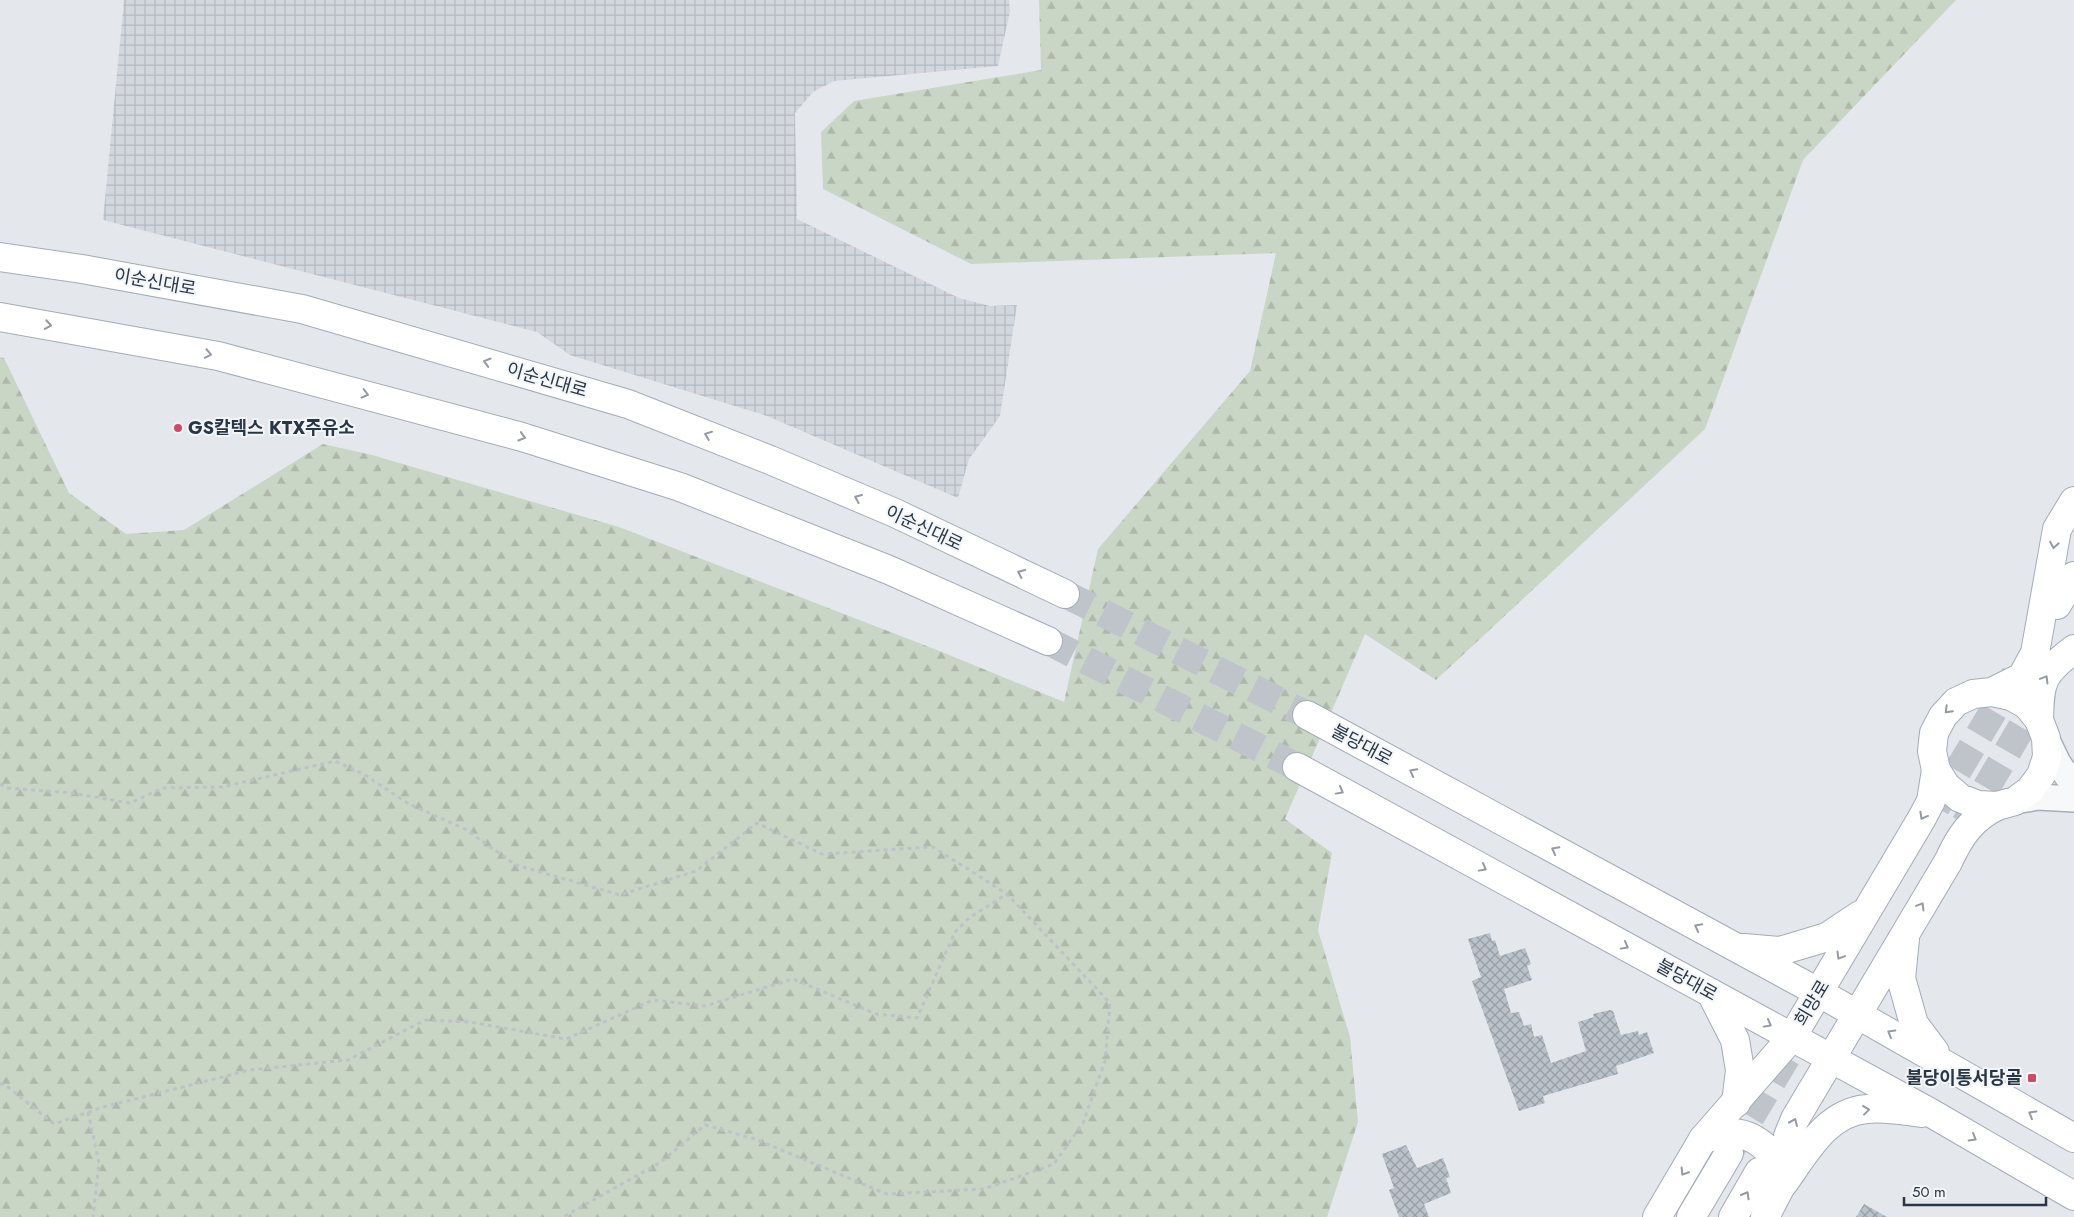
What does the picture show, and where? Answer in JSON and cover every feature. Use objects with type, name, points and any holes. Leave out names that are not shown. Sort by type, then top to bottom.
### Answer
[{"type":"main road","name":"이순신대로","points":[[0,257],[82,269],[302,309],[628,404],[770,460],[877,506],[1066,594]]},
{"type":"main road","points":[[0,316],[218,356],[522,437],[689,491],[889,570],[1048,641]]},
{"type":"main road","points":[[1992,692],[2022,677],[2035,653],[2057,529],[2074,501]]},
{"type":"main road","points":[[2057,605],[2074,576]]},
{"type":"main road","points":[[1765,1217],[1774,1176],[1795,1119],[1948,862],[1959,837],[1975,819],[2030,790],[2041,775],[2047,757],[2040,687],[2053,665],[2074,649]]},
{"type":"main road","points":[[2006,803],[1978,805],[1960,798],[1946,786],[1936,770],[1932,752],[1934,733],[1942,716],[1956,702],[1973,694],[1992,692],[2010,696],[2027,705],[2043,729]]},
{"type":"main road","name":"불당대로","points":[[1307,715],[1857,1013],[2074,1138]]},
{"type":"main road","name":"불당대로","points":[[1297,767],[1931,1113],[2074,1196]]},
{"type":"main road","name":"희망로","points":[[1657,1217],[1704,1139],[1792,1037],[1931,801],[1936,770]]},
{"type":"main road","points":[[1736,947],[1780,950],[1827,937],[1867,910]]},
{"type":"main road","points":[[1906,931],[1901,978],[1914,1024],[1944,1063]]},
{"type":"main road","points":[[1711,993],[1735,1040],[1740,1070],[1736,1103]]},
{"type":"main road","points":[[1733,1217],[1838,1117],[1867,1109],[1931,1113]]},
{"type":"main road","points":[[1704,1139],[1730,1133],[1744,1135],[1764,1146],[1775,1156],[1774,1176]]},
{"type":"main road","points":[[1691,1217],[1729,1153]]},
{"type":"street","points":[[2043,729],[2058,763],[2074,786]]},
{"type":"street","points":[[2006,803],[2038,797],[2074,799]]},
{"type":"path","points":[[0,784],[8,788],[72,793],[130,803],[163,788],[222,787],[335,762],[365,775],[409,804],[465,829],[516,866],[620,895],[696,871],[757,823],[822,854],[933,847],[1007,894],[1110,1002],[1106,1061],[1083,1123],[1054,1164],[984,1189],[887,1194],[755,1139],[705,1125],[661,1162],[563,1217]]},
{"type":"path","points":[[0,1084],[4,1084],[54,1124],[88,1112],[250,1070],[348,1060],[425,1020],[470,1022],[566,1039],[653,1000],[705,1006],[793,979],[876,1014],[917,1018],[955,932],[969,918],[1007,894]]},
{"type":"path","points":[[88,1112],[99,1163],[93,1217]]},
{"type":"shaded area","points":[[124,0],[1009,0],[1010,11],[998,66],[834,81],[813,92],[795,113],[797,219],[959,298],[990,306],[1017,305],[1000,416],[969,459],[958,498],[767,416],[570,355],[537,332],[103,220]]},
{"type":"green space","points":[[1039,0],[1956,0],[1803,160],[1705,429],[1436,680],[1365,634],[1285,819],[1332,853],[1318,930],[1350,1037],[1358,1122],[1327,1217],[0,1217],[0,357],[4,358],[69,493],[126,534],[184,530],[323,444],[372,455],[619,527],[937,650],[1064,702],[1098,549],[1250,371],[1276,253],[971,264],[823,189],[821,132],[854,101],[1041,70]]},
{"type":"building","points":[[1490,933],[1492,941],[1495,940],[1500,956],[1525,948],[1531,964],[1527,966],[1532,980],[1504,989],[1511,1013],[1519,1012],[1524,1026],[1531,1024],[1534,1037],[1542,1035],[1551,1063],[1586,1051],[1578,1022],[1594,1017],[1593,1014],[1610,1010],[1613,1011],[1621,1035],[1638,1031],[1639,1035],[1647,1032],[1654,1053],[1616,1066],[1618,1074],[1543,1096],[1545,1103],[1519,1111],[1472,981],[1481,977],[1468,939]]},
{"type":"building","points":[[1406,1145],[1417,1168],[1443,1158],[1450,1177],[1446,1178],[1451,1193],[1424,1204],[1429,1217],[1399,1217],[1389,1190],[1394,1188],[1382,1154]]},
{"type":"building","points":[[1864,1204],[1887,1217],[1856,1217]]},
{"type":"tunnel","points":[[1065,594],[1307,715]]},
{"type":"tunnel","points":[[1048,641],[1297,767]]},
{"type":"tunnel","points":[[1936,807],[2015,675]]},
{"type":"tunnel","points":[[1965,824],[2043,691]]},
{"type":"tunnel","points":[[1729,1153],[1792,1048]]},
{"type":"place","name":"GS칼텍스 KTX주유소","points":[[178,428]]},
{"type":"place","name":"불당이통서당골","points":[[2032,1078]]}]
